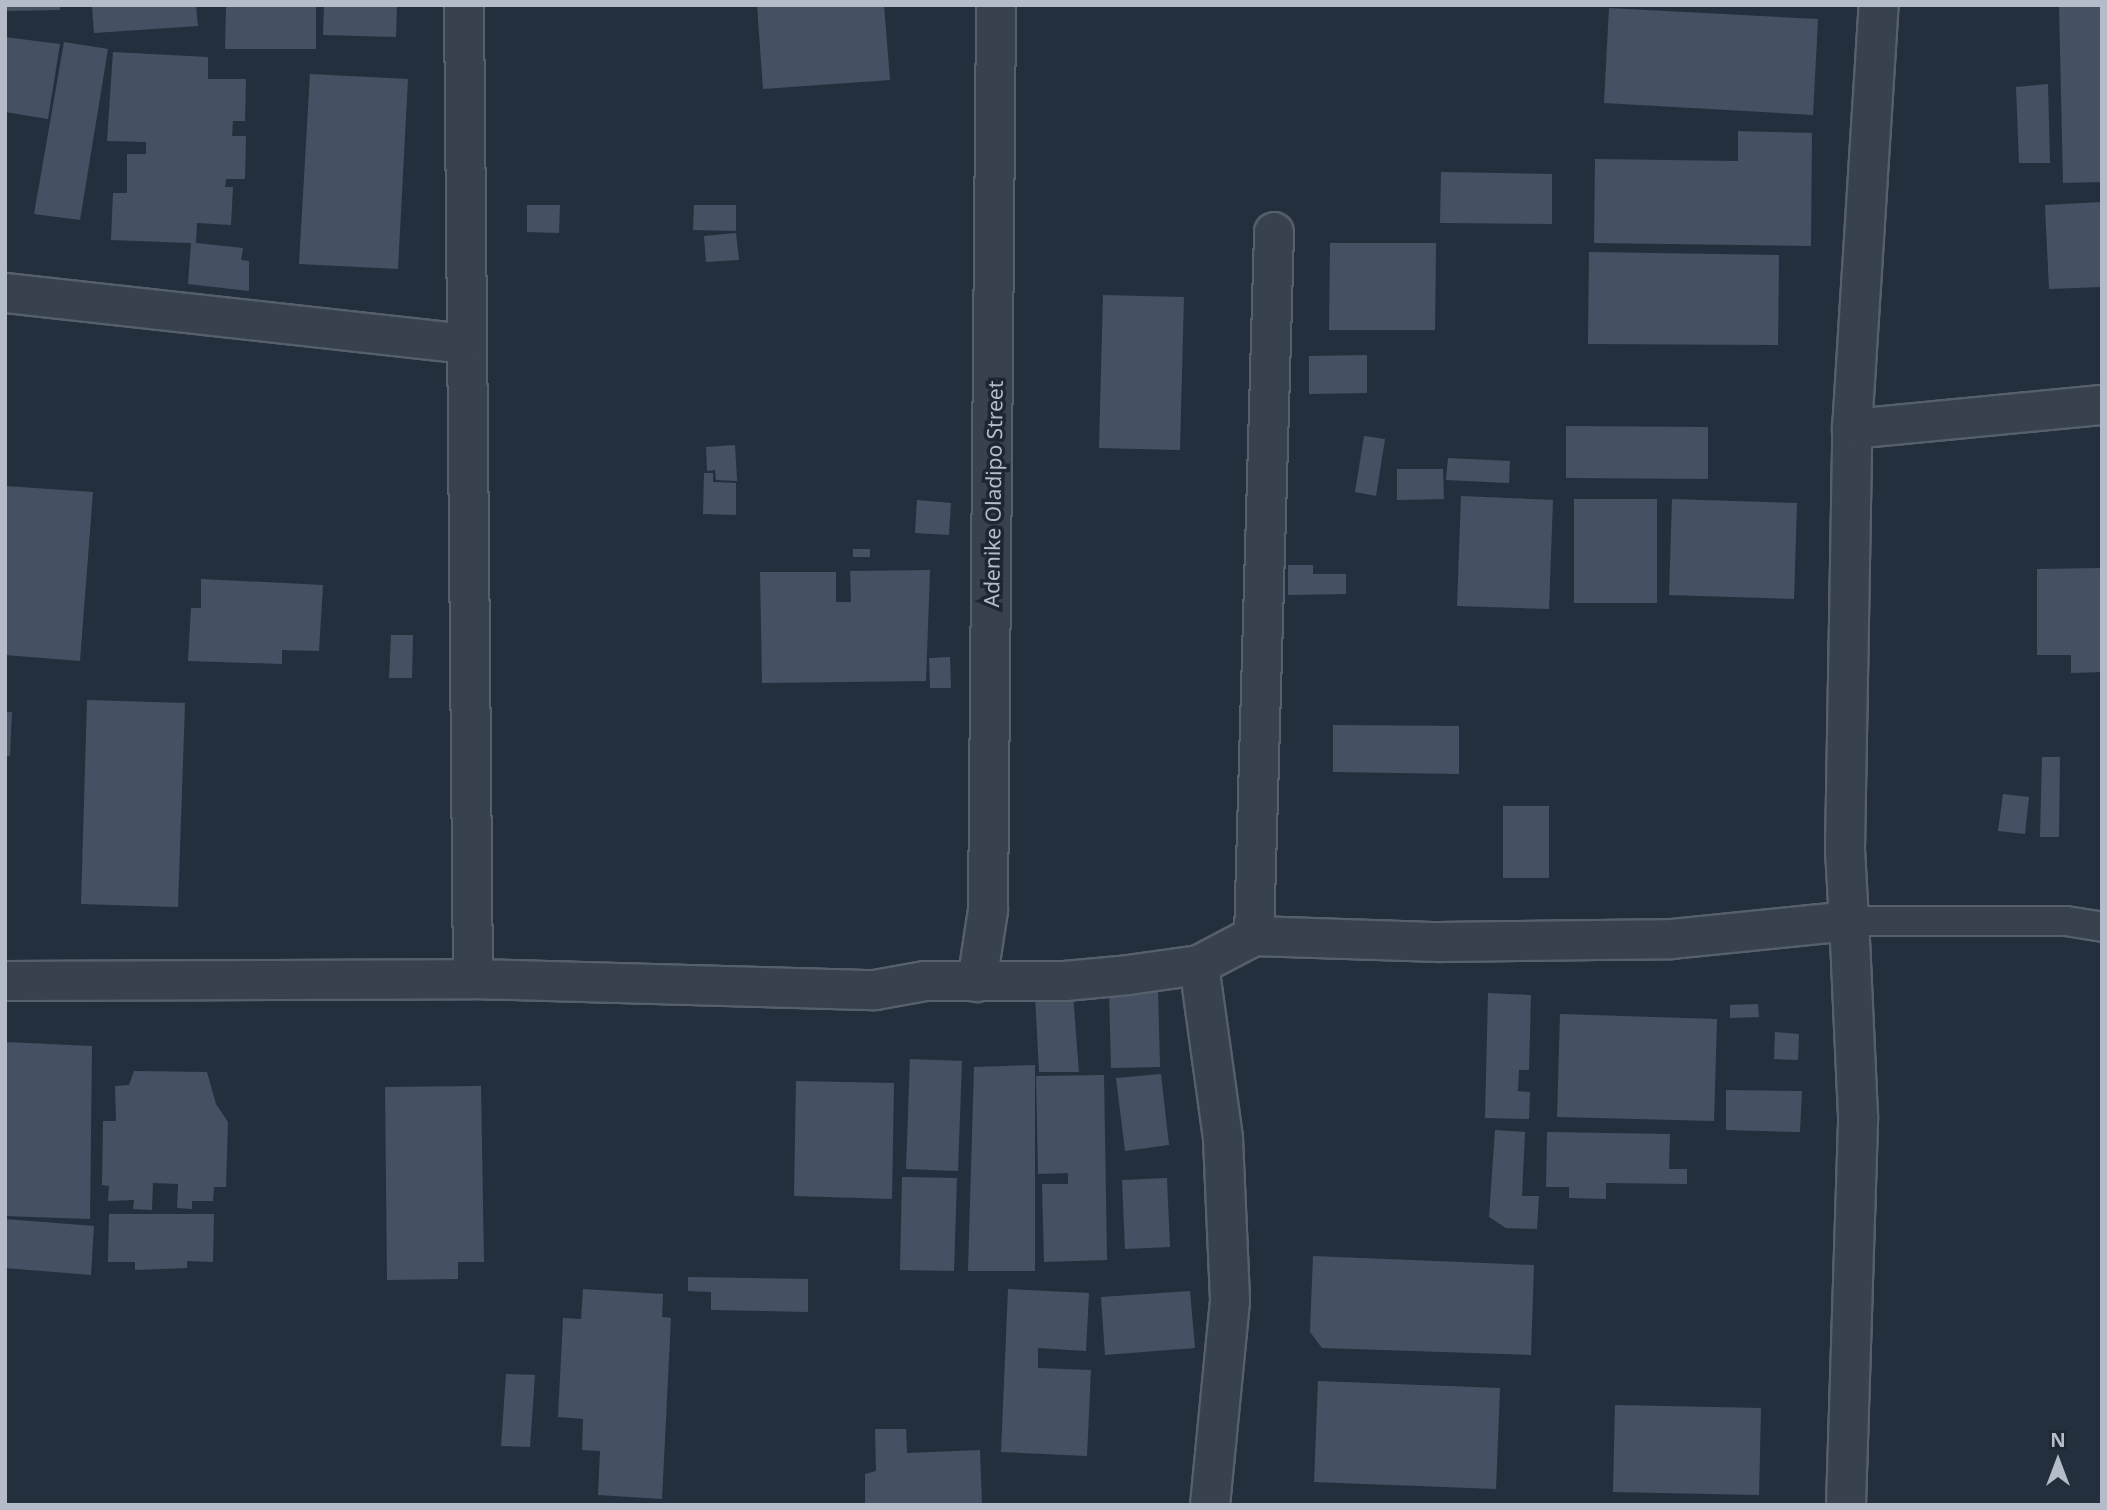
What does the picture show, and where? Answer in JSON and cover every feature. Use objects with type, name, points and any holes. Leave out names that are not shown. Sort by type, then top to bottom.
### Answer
[{"type":"street","points":[[464,5],[464,344],[473,979]]},
{"type":"street","name":"Adenike Oladipo Street","points":[[977,982],[988,910],[996,5]]},
{"type":"street","points":[[1846,1505],[1858,1116],[1845,850],[1852,429],[1879,5]]},
{"type":"street","points":[[1254,936],[1274,232]]},
{"type":"street","points":[[5,293],[464,344]]},
{"type":"street","points":[[1852,429],[2102,405]]},
{"type":"street","points":[[5,981],[473,979],[875,990],[925,981],[1065,981],[1199,965],[1254,936],[1439,942],[1672,939],[1849,921]]},
{"type":"street","points":[[1199,965],[1223,1139],[1230,1301],[1210,1505]]},
{"type":"lane","points":[[1849,921],[2066,921],[2102,927]]},
{"type":"building","points":[[5,5],[60,5],[60,10],[5,11]]},
{"type":"building","points":[[92,5],[196,5],[198,26],[94,33]]},
{"type":"building","points":[[226,5],[316,5],[316,49],[225,49]]},
{"type":"building","points":[[324,5],[397,5],[396,37],[323,35]]},
{"type":"building","points":[[757,5],[884,5],[890,80],[763,89]]},
{"type":"building","points":[[2059,5],[2102,5],[2102,182],[2063,183]]},
{"type":"building","points":[[1609,8],[1818,19],[1813,115],[1604,103]]},
{"type":"building","points":[[5,37],[60,44],[48,119],[5,112]]},
{"type":"building","points":[[64,42],[108,49],[80,220],[34,214]]},
{"type":"building","points":[[113,52],[208,57],[208,79],[246,79],[245,121],[233,121],[232,136],[246,136],[245,179],[226,179],[225,187],[233,187],[231,225],[197,223],[196,243],[243,248],[241,260],[249,261],[249,291],[188,284],[191,243],[111,240],[113,193],[127,193],[127,154],[146,154],[146,142],[107,141]]},
{"type":"building","points":[[310,74],[408,79],[398,269],[299,264]]},
{"type":"building","points":[[2048,84],[2050,163],[2019,163],[2016,87]]},
{"type":"building","points":[[1738,131],[1812,133],[1811,246],[1594,243],[1595,159],[1738,161]]},
{"type":"building","points":[[1441,172],[1552,174],[1552,224],[1440,223]]},
{"type":"building","points":[[2102,202],[2102,287],[2049,289],[2045,205]]},
{"type":"building","points":[[527,205],[560,205],[559,233],[527,232]]},
{"type":"building","points":[[694,205],[736,205],[736,231],[693,230]]},
{"type":"building","points":[[736,233],[739,260],[706,262],[704,236]]},
{"type":"building","points":[[1330,243],[1436,243],[1435,330],[1329,330]]},
{"type":"building","points":[[1589,252],[1779,255],[1778,345],[1588,344]]},
{"type":"building","points":[[1103,295],[1184,297],[1180,450],[1099,448]]},
{"type":"building","points":[[1367,355],[1367,393],[1309,394],[1309,356]]},
{"type":"building","points":[[1566,426],[1708,427],[1708,479],[1566,478]]},
{"type":"building","points":[[1364,436],[1385,439],[1376,496],[1355,492]]},
{"type":"building","points":[[735,445],[737,481],[716,480],[715,470],[707,471],[706,447]]},
{"type":"building","points":[[1448,458],[1510,461],[1509,483],[1446,480]]},
{"type":"building","points":[[1397,469],[1443,469],[1444,499],[1397,500]]},
{"type":"building","points":[[704,473],[713,473],[713,482],[736,483],[736,515],[703,514]]},
{"type":"building","points":[[5,486],[93,492],[80,661],[5,655]]},
{"type":"building","points":[[1461,496],[1553,500],[1549,609],[1457,606]]},
{"type":"building","points":[[1574,499],[1657,499],[1657,603],[1574,603]]},
{"type":"building","points":[[1672,499],[1797,503],[1794,599],[1669,595]]},
{"type":"building","points":[[917,500],[951,503],[949,535],[915,533]]},
{"type":"building","points":[[853,549],[870,549],[870,557],[853,557]]},
{"type":"building","points":[[1288,565],[1313,565],[1313,574],[1346,574],[1346,594],[1288,595]]},
{"type":"building","points":[[2102,568],[2102,672],[2071,673],[2071,655],[2037,655],[2037,569]]},
{"type":"building","points":[[930,570],[926,681],[762,683],[760,572],[836,572],[836,602],[851,602],[850,571]]},
{"type":"building","points":[[201,579],[323,585],[319,651],[282,650],[282,664],[188,661],[191,608],[201,608]]},
{"type":"building","points":[[391,635],[413,635],[412,678],[389,678]]},
{"type":"building","points":[[950,657],[951,688],[930,688],[929,658]]},
{"type":"building","points":[[87,700],[185,703],[178,907],[81,904]]},
{"type":"building","points":[[5,712],[12,712],[10,756],[5,756]]},
{"type":"building","points":[[1333,725],[1459,726],[1459,774],[1333,772]]},
{"type":"building","points":[[2042,757],[2060,757],[2059,837],[2040,837]]},
{"type":"building","points":[[2003,794],[2029,797],[2025,834],[1998,831]]},
{"type":"building","points":[[1503,806],[1549,806],[1549,878],[1503,878]]},
{"type":"building","points":[[1158,990],[1160,1067],[1111,1068],[1109,991]]},
{"type":"building","points":[[1488,993],[1531,995],[1529,1070],[1519,1070],[1518,1091],[1530,1092],[1529,1119],[1485,1118]]},
{"type":"building","points":[[1035,995],[1073,995],[1079,1072],[1039,1072]]},
{"type":"building","points":[[1758,1004],[1759,1017],[1730,1018],[1730,1005]]},
{"type":"building","points":[[1560,1014],[1717,1019],[1714,1121],[1557,1117]]},
{"type":"building","points":[[1775,1032],[1799,1034],[1798,1060],[1774,1059]]},
{"type":"building","points":[[5,1042],[92,1046],[90,1219],[5,1216]]},
{"type":"building","points":[[910,1059],[962,1061],[958,1171],[906,1169]]},
{"type":"building","points":[[1035,1065],[1035,1271],[968,1271],[974,1067]]},
{"type":"building","points":[[134,1071],[207,1072],[216,1104],[228,1122],[226,1187],[214,1187],[213,1201],[192,1201],[192,1209],[177,1208],[178,1184],[153,1183],[152,1210],[133,1209],[134,1200],[108,1201],[109,1186],[102,1185],[103,1121],[116,1121],[115,1086],[129,1085]]},
{"type":"building","points":[[1161,1074],[1169,1145],[1125,1151],[1116,1078]]},
{"type":"building","points":[[1104,1075],[1107,1260],[1044,1262],[1042,1184],[1068,1184],[1068,1173],[1038,1174],[1036,1076]]},
{"type":"building","points":[[796,1081],[894,1083],[892,1199],[794,1196]]},
{"type":"building","points":[[481,1086],[484,1262],[458,1262],[458,1279],[387,1280],[385,1087]]},
{"type":"building","points":[[1726,1090],[1802,1091],[1800,1132],[1726,1130]]},
{"type":"building","points":[[1495,1130],[1525,1132],[1522,1196],[1539,1196],[1537,1229],[1506,1228],[1489,1217]]},
{"type":"building","points":[[1547,1132],[1670,1134],[1669,1169],[1687,1169],[1687,1184],[1606,1183],[1606,1199],[1569,1198],[1569,1187],[1546,1187]]},
{"type":"building","points":[[902,1177],[957,1178],[954,1271],[900,1270]]},
{"type":"building","points":[[1167,1178],[1170,1247],[1125,1249],[1122,1180]]},
{"type":"building","points":[[109,1214],[214,1214],[213,1262],[187,1261],[187,1268],[135,1270],[135,1262],[108,1262]]},
{"type":"building","points":[[5,1219],[94,1226],[91,1275],[5,1268]]},
{"type":"building","points":[[1313,1256],[1534,1265],[1531,1355],[1322,1348],[1310,1332]]},
{"type":"building","points":[[688,1277],[808,1279],[808,1312],[711,1310],[711,1292],[688,1291]]},
{"type":"building","points":[[583,1289],[663,1294],[662,1317],[671,1318],[662,1499],[598,1495],[600,1451],[582,1450],[583,1419],[558,1417],[563,1318],[581,1319]]},
{"type":"building","points":[[1008,1289],[1089,1293],[1086,1351],[1038,1348],[1038,1368],[1091,1370],[1087,1456],[1001,1452]]},
{"type":"building","points":[[1190,1291],[1195,1348],[1105,1355],[1101,1297]]},
{"type":"building","points":[[506,1374],[535,1375],[530,1447],[501,1446]]},
{"type":"building","points":[[1318,1381],[1500,1388],[1496,1489],[1314,1482]]},
{"type":"building","points":[[1615,1405],[1761,1408],[1759,1495],[1613,1492]]},
{"type":"building","points":[[875,1429],[906,1429],[907,1453],[980,1450],[982,1505],[865,1505],[865,1474],[876,1471]]}]
